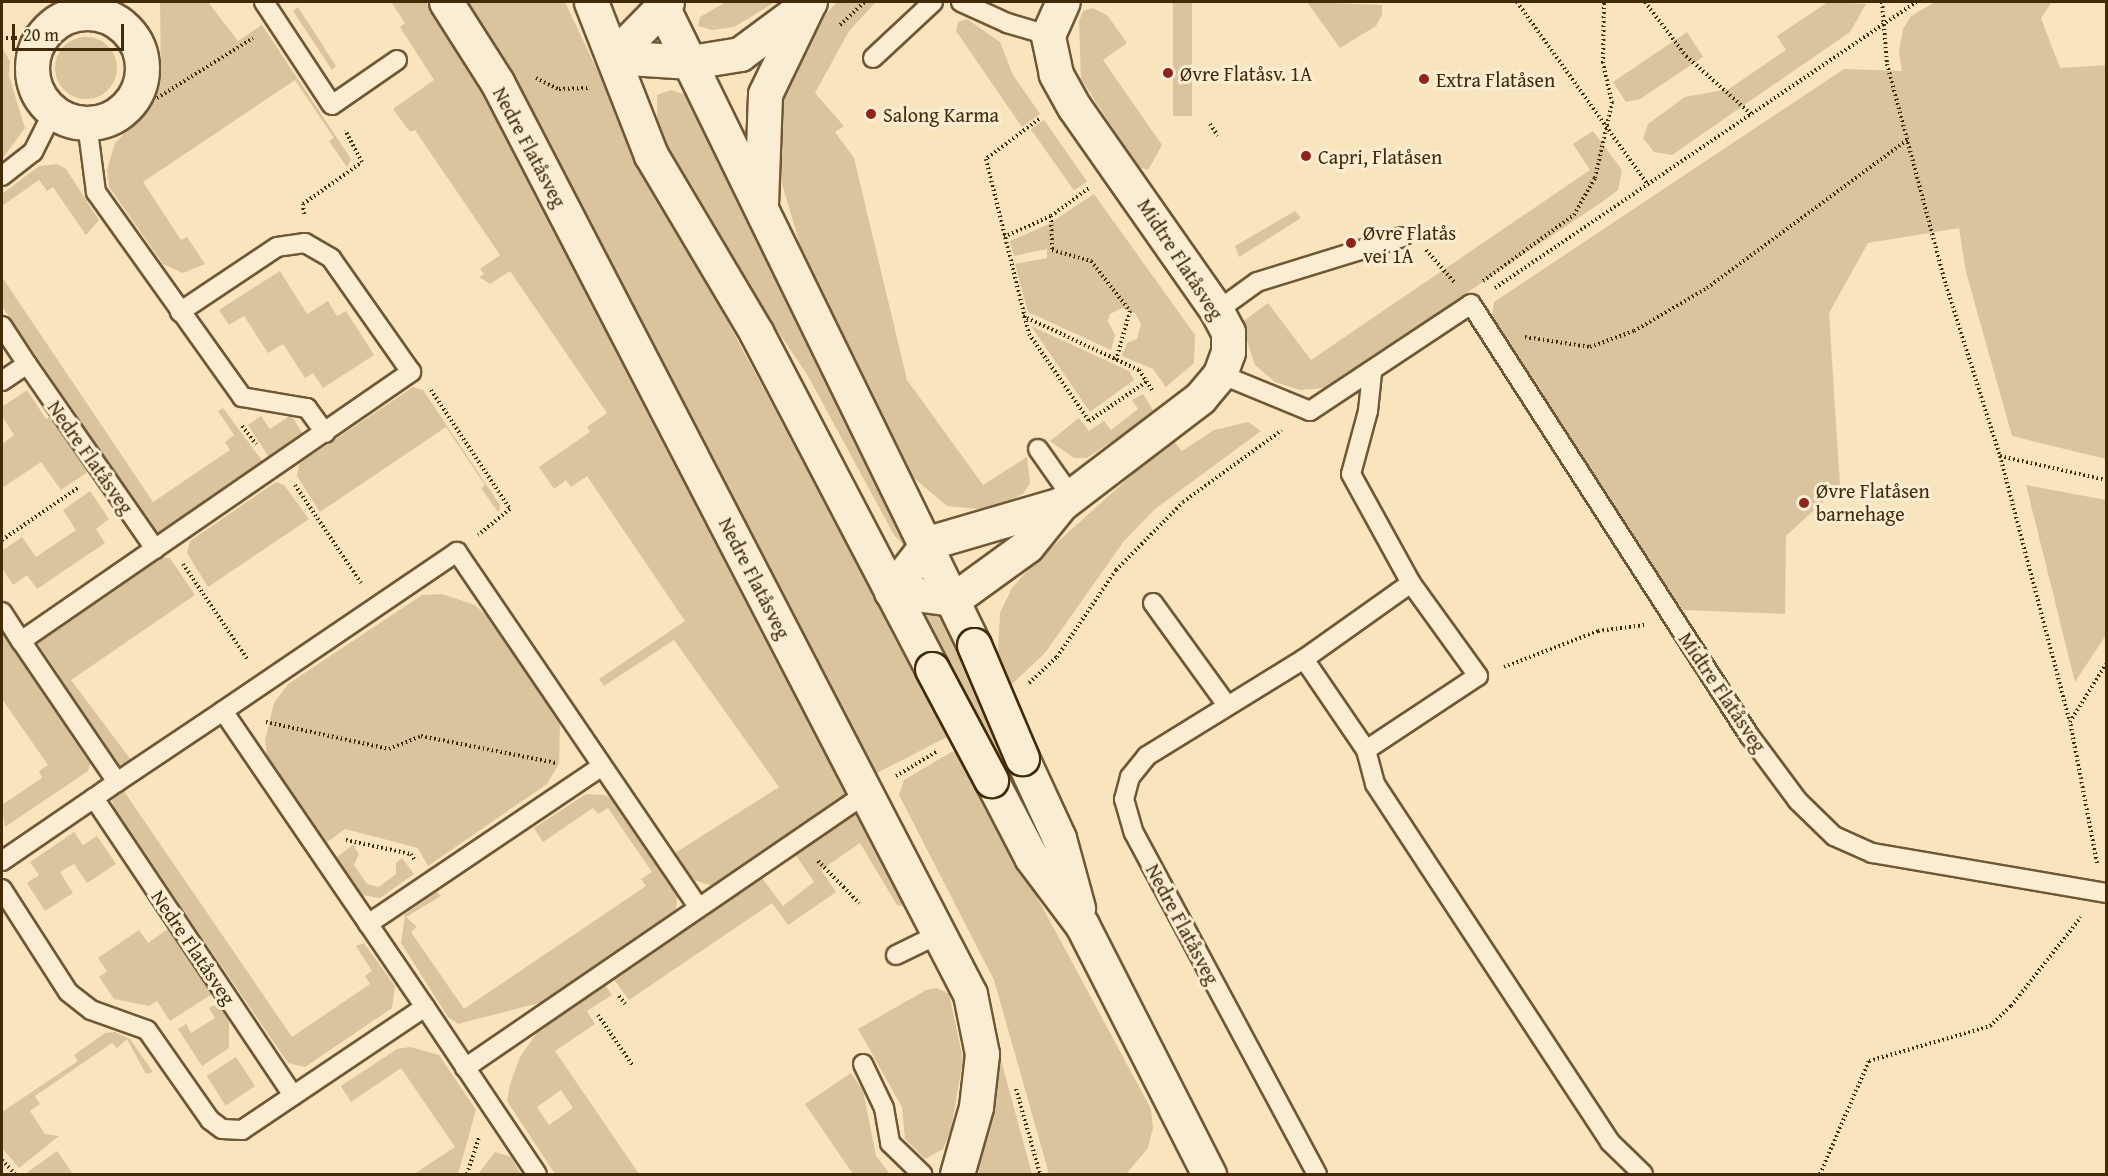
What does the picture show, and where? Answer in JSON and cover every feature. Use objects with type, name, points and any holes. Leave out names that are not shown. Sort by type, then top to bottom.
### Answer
[{"type":"street","name":"Nedre Flatåsveg","points":[[446,2],[496,82],[941,933],[970,994],[982,1054],[976,1107],[957,1174]]},
{"type":"street","points":[[591,2],[651,155],[756,332],[1031,857],[1082,925]]},
{"type":"street","points":[[613,57],[663,2],[868,432],[928,543],[954,599],[1059,838],[1082,925],[1201,1173]]},
{"type":"street","points":[[1048,35],[1064,2]]},
{"type":"street","points":[[613,57],[691,62],[740,54],[809,3]]},
{"type":"street","points":[[761,209],[765,94],[809,3]]},
{"type":"street","points":[[118,10],[138,45],[141,81],[134,98],[113,116],[87,123],[53,112],[39,96],[33,77],[33,57],[41,38],[54,23],[73,14],[118,10]]},
{"type":"street","name":"Midtre Flatåsveg","points":[[954,599],[1027,546],[1066,500],[1200,398],[1220,374],[1228,352],[1228,332],[1217,311],[1074,107],[1056,74],[1048,35]]},
{"type":"street","name":"Midtre Flatåsveg","points":[[928,543],[1066,500]]},
{"type":"street","points":[[891,591],[928,543]]},
{"type":"street","points":[[891,591],[954,599]]},
{"type":"lane","points":[[264,2],[332,105],[397,60]]},
{"type":"lane","points":[[873,58],[933,2]]},
{"type":"lane","points":[[961,2],[1007,23],[1048,35]]},
{"type":"lane","points":[[2,176],[33,152],[53,112]]},
{"type":"lane","points":[[87,123],[96,192],[242,397],[307,408],[325,433]]},
{"type":"lane","points":[[1217,311],[1257,282],[1402,237]]},
{"type":"lane","points":[[21,641],[281,465],[411,372],[331,258],[304,243],[277,247],[180,312]]},
{"type":"lane","points":[[1220,374],[1310,411],[1372,373],[1471,304]]},
{"type":"lane","name":"Midtre Flatåsveg","points":[[1471,304],[1749,735],[1798,801],[1834,836],[1872,853],[2104,892]]},
{"type":"lane","name":"Nedre Flatåsveg","points":[[2,326],[102,472],[161,545]]},
{"type":"lane","points":[[2,381],[27,364]]},
{"type":"lane","points":[[1366,750],[1478,676],[1411,583],[1351,474],[1368,411],[1372,373]]},
{"type":"lane","points":[[1038,449],[1066,500]]},
{"type":"lane","points":[[2,861],[457,552],[698,907]]},
{"type":"lane","name":"Nedre Flatåsveg","points":[[1317,1174],[1134,833],[1124,799],[1130,777],[1148,756],[1226,704],[1304,659],[1411,583]]},
{"type":"lane","points":[[1153,603],[1226,704]]},
{"type":"lane","points":[[2,612],[117,782]]},
{"type":"lane","points":[[1304,659],[1366,750],[1375,784],[1610,1142],[1643,1174]]},
{"type":"lane","points":[[223,711],[537,1174]]},
{"type":"lane","points":[[368,924],[602,766]]},
{"type":"lane","points":[[465,1068],[867,793]]},
{"type":"lane","name":"Nedre Flatåsveg","points":[[94,798],[293,1095]]},
{"type":"lane","points":[[2,889],[68,992],[91,1010],[147,1030],[210,1120],[222,1129],[242,1130],[424,1007]]},
{"type":"lane","points":[[896,956],[941,933]]},
{"type":"lane","points":[[863,1064],[884,1108],[890,1143],[922,1174]]},
{"type":"path","points":[[1517,2],[1648,185]]},
{"type":"path","points":[[1471,304],[1485,277],[1574,215],[1595,178],[1605,124],[1612,103],[1603,63],[1604,2]]},
{"type":"path","points":[[1645,2],[1686,56],[1752,115]]},
{"type":"path","points":[[1820,1174],[1869,1061],[1990,1026],[2011,1006],[2104,892],[2070,722],[2000,456],[1946,285],[1910,138],[1887,64],[1887,20],[1882,2]]},
{"type":"path","points":[[1905,8],[1910,2]]},
{"type":"path","points":[[1471,304],[1916,2]]},
{"type":"path","points":[[134,98],[157,98],[277,22]]},
{"type":"path","points":[[2,38],[41,38]]},
{"type":"path","points":[[304,243],[303,204],[362,162],[332,105]]},
{"type":"path","points":[[1038,120],[987,159],[1022,316],[1089,421],[1146,381]]},
{"type":"path","points":[[1210,124],[1218,136]]},
{"type":"path","points":[[1500,349],[1524,338],[1540,336],[1590,347],[1634,331],[1707,288],[1910,138]]},
{"type":"path","points":[[1004,237],[1051,216],[1098,182]]},
{"type":"path","points":[[1051,216],[1052,250],[1081,255],[1091,261],[1130,311],[1116,360]]},
{"type":"path","points":[[1402,237],[1433,254],[1471,304]]},
{"type":"path","points":[[1022,316],[1138,370],[1159,401]]},
{"type":"path","points":[[411,372],[426,383],[510,509],[457,552]]},
{"type":"path","points":[[1023,688],[1057,657],[1116,570],[1183,502],[1310,411]]},
{"type":"path","points":[[2000,456],[2106,480]]},
{"type":"path","points":[[281,465],[377,606]]},
{"type":"path","points":[[2,540],[102,472]]},
{"type":"path","points":[[161,545],[264,683]]},
{"type":"path","points":[[1478,676],[1598,631],[1676,621]]},
{"type":"path","points":[[2070,722],[2106,664]]},
{"type":"path","points":[[223,711],[389,749],[421,736],[559,764],[602,766]]},
{"type":"path","points":[[867,793],[942,748]]},
{"type":"path","points":[[322,857],[349,838],[411,854],[429,882]]},
{"type":"path","points":[[798,840],[859,903]]},
{"type":"path","points":[[596,1016],[633,1066]]},
{"type":"path","points":[[1014,1082],[1040,1174]]},
{"type":"path","points":[[2,1160],[15,1174]]},
{"type":"shaded area","points":[[160,2],[208,2],[238,41],[262,25],[351,159],[347,167],[329,141],[334,138],[295,80],[143,182],[181,240],[187,237],[205,264],[183,273],[163,264],[109,187],[107,170],[115,143],[149,108],[156,94],[161,77]]},
{"type":"shaded area","points":[[391,2],[426,2],[478,80],[848,796],[720,882],[710,885],[694,880],[675,853],[779,787],[674,640],[604,686],[599,679],[685,621],[587,476],[571,487],[566,480],[554,489],[539,467],[590,432],[587,427],[607,413],[510,271],[490,284],[479,277],[484,274],[480,269],[500,255],[415,130],[410,132],[393,109],[434,80],[400,27],[405,23]]},
{"type":"shaded area","points":[[468,2],[565,2],[632,144],[1151,1109],[1153,1128],[1148,1148],[1126,1174],[1049,1174],[994,980],[899,795],[904,780],[955,750],[947,737],[877,773],[874,771],[528,102]]},
{"type":"shaded area","points":[[726,2],[775,2],[734,27],[713,30],[698,26],[700,17]]},
{"type":"shaded area","points":[[837,2],[876,2],[849,31],[815,93],[844,126],[835,132],[854,158],[907,380],[983,485],[1027,457],[1030,483],[1023,494],[1002,504],[978,509],[947,506],[901,467],[818,305],[780,177],[775,117],[784,83],[814,28]]},
{"type":"shaded area","points":[[1173,2],[1192,2],[1192,116],[1173,116]]},
{"type":"shaded area","points":[[1307,2],[1382,5],[1382,15],[1376,26],[1340,48]]},
{"type":"shaded area","points":[[1828,2],[1866,4],[1850,32],[1672,155],[1654,152],[1643,138],[1648,124],[1685,97],[1729,89],[1786,50],[1777,36]]},
{"type":"shaded area","points":[[1935,2],[2052,2],[2041,18],[2060,68],[2106,65],[2106,459],[2012,436],[1966,272],[1959,228],[1868,243],[1829,313],[1840,486],[1786,536],[1785,614],[1683,610],[1491,324],[1494,302],[1844,69],[1902,71],[1899,52],[1903,29],[1911,16]]},
{"type":"shaded area","points":[[298,7],[336,66],[332,70],[293,11]]},
{"type":"shaded area","points":[[1092,8],[1107,15],[1127,43],[1103,60],[1162,145],[1148,170],[1138,167],[1081,79],[1079,21],[1083,11]]},
{"type":"shaded area","points":[[967,19],[1000,42],[1013,75],[1040,114],[1022,127],[956,31],[958,22]]},
{"type":"shaded area","points":[[1687,32],[1703,57],[1640,99],[1626,102],[1613,82]]},
{"type":"shaded area","points":[[80,37],[92,37],[108,46],[115,56],[117,68],[115,80],[108,90],[92,99],[80,99],[69,94],[60,85],[55,74],[55,62],[60,51],[69,42]]},
{"type":"shaded area","points":[[2,48],[10,61],[9,76],[25,128],[2,159]]},
{"type":"shaded area","points":[[671,90],[687,95],[911,546],[906,548],[894,535],[808,376],[692,203],[657,120],[657,95]]},
{"type":"shaded area","points":[[1044,120],[1087,181],[1074,191],[1031,129]]},
{"type":"shaded area","points":[[1593,131],[1622,170],[1618,190],[1599,204],[1325,388],[1300,390],[1275,382],[1255,365],[1241,323],[1268,303],[1311,360],[1590,170],[1573,144]]},
{"type":"shaded area","points":[[57,164],[66,169],[99,220],[86,235],[53,187],[47,191],[39,180],[2,206],[2,194],[39,166]]},
{"type":"shaded area","points":[[1094,194],[1195,335],[1194,363],[1166,387],[1153,369],[1122,356],[1127,343],[1137,339],[1141,324],[1135,313],[1122,308],[1110,314],[1108,321],[1115,335],[1111,350],[1028,312],[1015,264],[1047,258],[1047,249],[1014,256],[1010,241],[1049,224]]},
{"type":"shaded area","points":[[1295,211],[1301,218],[1239,257],[1235,246]]},
{"type":"shaded area","points":[[280,271],[307,314],[328,301],[337,316],[346,311],[374,355],[323,388],[313,373],[305,378],[283,344],[268,353],[244,316],[229,325],[219,310]]},
{"type":"shaded area","points":[[2,277],[153,502],[230,450],[225,442],[234,435],[218,411],[223,408],[266,466],[163,533],[155,530],[2,306]]},
{"type":"shaded area","points":[[1031,326],[1129,371],[1134,380],[1090,412]]},
{"type":"shaded area","points":[[413,387],[423,390],[500,505],[498,512],[481,488],[485,485],[446,427],[320,512],[297,476],[299,464]]},
{"type":"shaded area","points":[[27,390],[46,419],[51,416],[89,471],[61,490],[41,462],[2,488],[2,444],[14,435],[2,416],[2,407]]},
{"type":"shaded area","points":[[1143,394],[1155,413],[1087,458],[1074,458],[1050,441],[1079,418],[1089,431],[1104,421],[1111,430],[1138,409],[1132,400]]},
{"type":"shaded area","points":[[291,415],[305,437],[270,459],[248,425],[261,416],[270,429]]},
{"type":"shaded area","points":[[1248,422],[1261,431],[1155,509],[1124,541],[1045,653],[1010,686],[1039,747],[1032,752],[997,669],[1000,613],[1012,588],[1033,564],[1172,439],[1182,451],[1214,430]]},
{"type":"shaded area","points":[[276,482],[284,485],[309,519],[208,587],[187,553],[190,541]]},
{"type":"shaded area","points":[[2026,485],[2106,500],[2106,635],[2075,682]]},
{"type":"shaded area","points":[[90,491],[109,519],[96,529],[105,543],[37,589],[27,575],[13,585],[2,568],[2,551],[22,537],[36,557],[76,530],[63,510]]},
{"type":"shaded area","points":[[162,557],[170,558],[195,595],[71,680],[134,764],[124,769],[117,767],[37,643]]},
{"type":"shaded area","points":[[442,594],[475,605],[489,618],[560,723],[559,764],[547,784],[428,866],[418,848],[345,829],[326,843],[267,756],[265,740],[274,703],[288,684],[422,595]]},
{"type":"shaded area","points":[[927,602],[940,603],[1050,848],[1044,852],[931,643],[923,613]]},
{"type":"shaded area","points":[[2,627],[91,762],[88,771],[5,827],[2,805],[42,778],[39,771],[48,765],[2,699]]},
{"type":"shaded area","points":[[121,787],[292,1037],[370,984],[365,976],[372,971],[356,946],[364,943],[395,986],[392,1008],[305,1067],[288,1063],[115,810],[112,801]]},
{"type":"shaded area","points":[[586,794],[605,795],[614,801],[677,894],[676,912],[543,1002],[458,1024],[448,1017],[401,943],[405,914],[437,892],[441,896],[406,917],[417,927],[411,932],[464,1009],[646,886],[641,879],[652,872],[608,808],[598,814],[593,808],[543,842],[534,828]]},
{"type":"shaded area","points":[[856,812],[907,907],[897,905],[860,843],[821,870],[836,892],[788,925],[772,903],[629,1000],[613,978],[761,877],[783,906],[814,882],[795,854]]},
{"type":"shaded area","points":[[74,832],[83,845],[97,836],[116,864],[87,883],[74,864],[60,872],[73,893],[45,911],[27,883],[39,875],[30,862]]},
{"type":"shaded area","points":[[353,845],[359,854],[354,865],[367,884],[379,887],[396,874],[396,863],[402,858],[414,874],[380,898],[361,895],[336,858]]},
{"type":"shaded area","points":[[168,929],[212,994],[170,1021],[157,1001],[149,1006],[114,999],[99,977],[107,971],[98,958],[139,930],[148,943]]},
{"type":"shaded area","points":[[605,985],[612,995],[587,1011],[595,1024],[555,1051],[639,1174],[555,1174],[507,1101],[510,1084],[520,1057],[539,1030]],"holes":[[[561,1090],[573,1108],[549,1125],[537,1107]]]},
{"type":"shaded area","points":[[937,988],[949,994],[963,1059],[951,1130],[943,1149],[925,1159],[905,1139],[902,1107],[858,1029],[926,990]]},
{"type":"shaded area","points":[[218,1003],[229,1021],[229,1048],[202,1066],[178,1029],[186,1024],[191,1033],[215,1018],[209,1008]]},
{"type":"shaded area","points":[[115,1032],[130,1039],[153,1072],[146,1074],[127,1039],[117,1048],[112,1043],[35,1096],[40,1104],[30,1111],[45,1134],[59,1136],[19,1168],[2,1148],[2,1112],[78,1061],[74,1055],[105,1033]]},
{"type":"shaded area","points":[[995,1038],[1032,1174],[980,1174],[978,1170]]},
{"type":"shaded area","points":[[410,1047],[439,1055],[476,1110],[458,1174],[414,1174],[455,1147],[401,1068],[351,1102],[341,1086],[397,1049]]},
{"type":"shaded area","points":[[236,1057],[255,1086],[226,1105],[207,1076]]},
{"type":"shaded area","points":[[851,1073],[863,1091],[876,1156],[890,1174],[853,1174],[805,1104]]},
{"type":"shaded area","points":[[57,1151],[73,1174],[25,1174]]},
{"type":"shaded area","points":[[495,1152],[511,1157],[521,1174],[478,1174]]},
{"type":"place","name":"Øvre Flatåsv. 1A","points":[[1168,73]]},
{"type":"place","name":"Extra Flatåsen","points":[[1424,79]]},
{"type":"place","name":"Salong Karma","points":[[871,114]]},
{"type":"place","name":"Capri, Flatåsen","points":[[1306,156]]},
{"type":"place","name":"Øvre Flatås vei 1A","points":[[1351,243]]},
{"type":"place","name":"Øvre Flatåsen barnehage","points":[[1804,503]]}]
